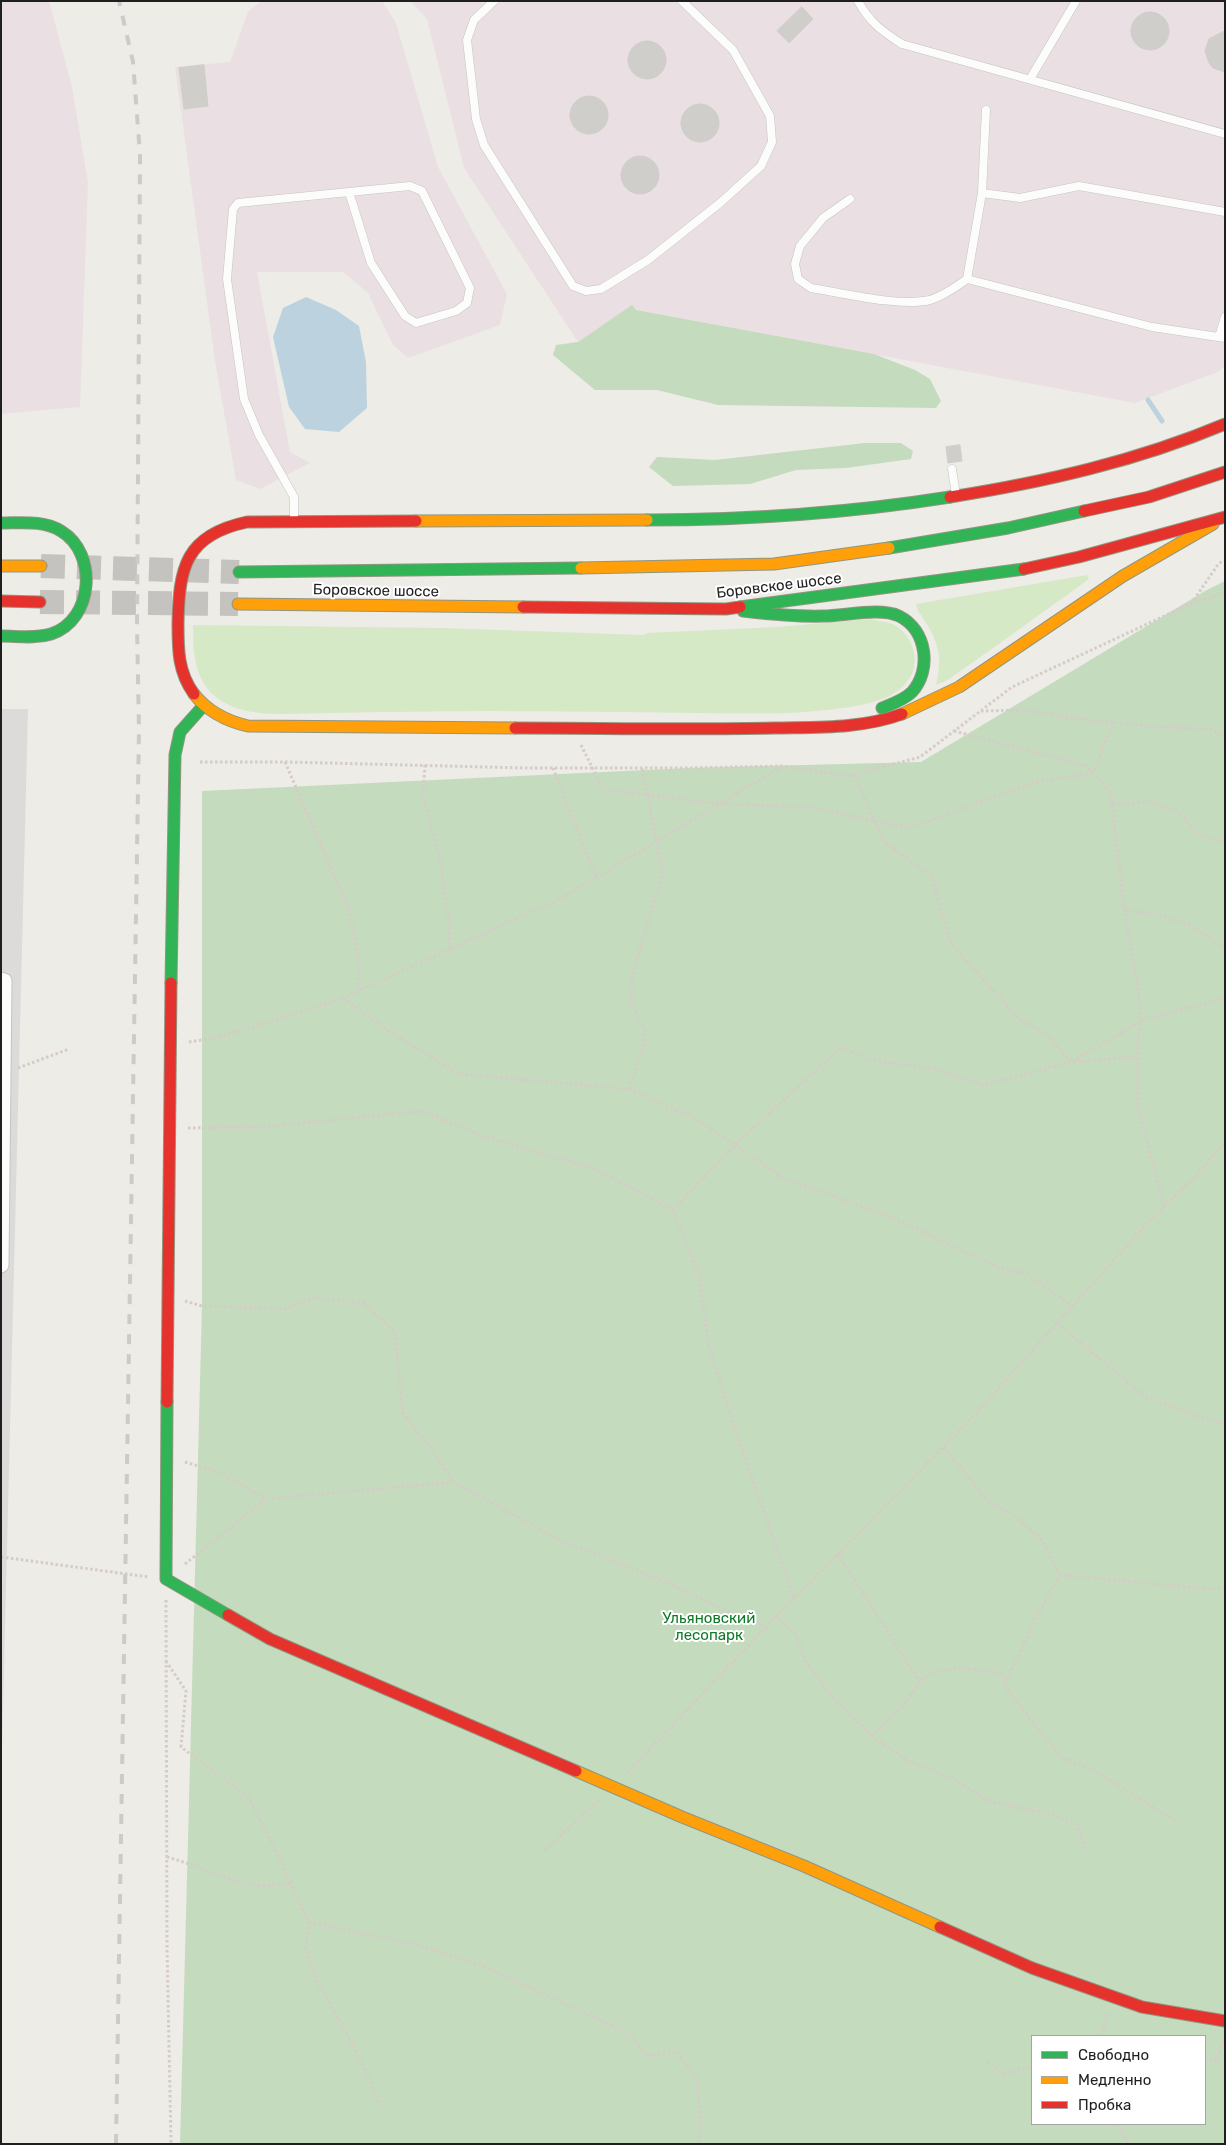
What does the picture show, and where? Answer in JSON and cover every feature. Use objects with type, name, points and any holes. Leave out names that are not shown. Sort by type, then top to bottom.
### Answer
[{"type":"street","points":[[1223,518],[1176,547],[1123,576],[977,676],[935,700],[900,715],[873,723],[824,727],[736,729],[258,727],[235,724],[204,706],[187,686],[179,664],[179,587],[185,565],[207,537],[225,527],[246,521],[728,520],[789,518],[956,497],[1093,470],[1170,448],[1225,424]]},
{"type":"street","name":"Боровское шоссе","points":[[239,572],[693,567],[782,563],[826,558],[1008,528],[1148,496],[1225,472]]},
{"type":"street","name":"Боровское шоссе","points":[[238,604],[726,609],[1022,570],[1079,557],[1223,518]]},
{"type":"street","points":[[1,523],[50,525],[64,532],[81,552],[86,565],[86,583],[84,599],[78,613],[71,622],[58,631],[36,636],[1,636]]},
{"type":"street","points":[[1,566],[41,566]]},
{"type":"street","points":[[1,601],[40,602]]},
{"type":"street","points":[[726,609],[777,616],[823,616],[887,612],[901,617],[912,627],[920,639],[925,654],[922,675],[914,690],[898,702],[824,727]]},
{"type":"street","points":[[204,706],[180,732],[176,744],[169,1129],[166,1579],[270,1639],[613,1787],[804,1866],[1032,1968],[1142,2007],[1225,2021]]},
{"type":"street","points":[[1,980],[4,981],[1,1266]]},
{"type":"lane","points":[[494,1],[474,20],[467,40],[476,119],[484,145],[573,286],[586,291],[601,289],[648,260],[720,203],[761,166],[772,142],[770,116],[733,50],[682,1]]},
{"type":"lane","points":[[858,1],[866,16],[882,32],[902,44],[1225,134]]},
{"type":"lane","points":[[1030,80],[1076,1]]},
{"type":"lane","points":[[850,199],[823,218],[800,246],[794,264],[798,279],[811,288],[909,303],[931,299],[952,290],[967,279],[982,193],[986,110]]},
{"type":"lane","points":[[294,521],[294,497],[259,435],[244,399],[228,279],[233,209],[238,203],[349,192],[410,186],[422,191],[470,288],[467,303],[456,311],[416,323],[405,316],[371,263],[349,192]]},
{"type":"lane","points":[[982,193],[1020,198],[1080,186],[1225,212]]},
{"type":"lane","points":[[967,279],[1152,327],[1222,338],[1225,317]]},
{"type":"lane","points":[[952,469],[956,497]]},
{"type":"path","points":[[1190,604],[1219,563],[1224,561]]},
{"type":"path","points":[[980,711],[1024,710],[1072,718],[1158,727],[1210,729],[1225,736]]},
{"type":"path","points":[[1092,773],[1113,722]]},
{"type":"path","points":[[954,731],[1086,766],[1111,794],[1125,910],[1141,1009],[1138,1057],[1138,1106],[1165,1206]]},
{"type":"path","points":[[581,745],[601,789],[720,804],[810,807],[910,828],[1035,782],[1092,773]]},
{"type":"path","points":[[285,762],[349,909],[359,960],[358,991]]},
{"type":"path","points":[[425,765],[423,796],[440,861],[449,920],[449,950]]},
{"type":"path","points":[[171,1045],[220,1037],[343,998],[449,950],[562,898],[783,766]]},
{"type":"path","points":[[553,768],[596,878]]},
{"type":"path","points":[[629,1089],[642,1053],[645,1032],[631,1001],[633,972],[663,873],[642,768]]},
{"type":"path","points":[[854,775],[884,842],[931,875],[951,944],[1019,1019],[1048,1035],[1071,1062]]},
{"type":"path","points":[[1112,804],[1148,802],[1180,813],[1200,836],[1225,843]]},
{"type":"path","points":[[1125,910],[1154,914],[1192,926],[1225,947]]},
{"type":"path","points":[[343,998],[392,1033],[460,1074],[629,1089],[672,1109],[690,1115],[783,1178],[894,1218],[999,1268],[1028,1274],[1072,1306]]},
{"type":"path","points":[[1071,1062],[1146,1020],[1225,998]]},
{"type":"path","points":[[2,1074],[69,1048]]},
{"type":"path","points":[[673,1210],[735,1145],[841,1048],[869,1060],[931,1068],[983,1085],[1071,1062],[1138,1057]]},
{"type":"path","points":[[169,1129],[263,1127],[421,1110],[486,1137],[595,1168],[673,1210],[699,1275],[708,1343],[737,1435],[794,1598]]},
{"type":"path","points":[[545,1850],[613,1787],[776,1616],[943,1447],[1165,1206],[1196,1176],[1225,1142]]},
{"type":"path","points":[[168,1295],[202,1306],[285,1309],[314,1298],[363,1303],[395,1332],[403,1413],[434,1452],[454,1482],[561,1541],[657,1578],[765,1628]]},
{"type":"path","points":[[1057,1323],[1143,1395],[1192,1415],[1225,1424]]},
{"type":"path","points":[[943,1447],[988,1500],[1016,1517],[1042,1540],[1060,1575]]},
{"type":"path","points":[[167,1457],[219,1472],[266,1499]]},
{"type":"path","points":[[1,1557],[166,1579],[266,1499],[454,1482]]},
{"type":"path","points":[[838,1554],[920,1682]]},
{"type":"path","points":[[1060,1575],[1209,1589],[1225,1588]]},
{"type":"path","points":[[1060,1575],[1037,1616],[1004,1686],[1061,1757],[1093,1770],[1176,1821]]},
{"type":"path","points":[[166,1579],[167,1857],[172,2144]]},
{"type":"path","points":[[776,1616],[797,1636],[806,1662],[835,1700],[872,1736],[908,1761],[952,1778],[988,1801],[1054,1815],[1076,1824],[1087,1852]]},
{"type":"path","points":[[166,1661],[186,1691],[181,1748],[248,1798],[309,1922],[306,1948],[317,1981],[352,2043],[381,2106]]},
{"type":"path","points":[[872,1736],[901,1708],[923,1678],[937,1671],[963,1668],[997,1672],[1007,1679]]},
{"type":"path","points":[[167,1857],[221,1876],[257,1886],[290,1883]]},
{"type":"path","points":[[309,1922],[413,1944],[481,1965],[628,2033],[648,2056],[677,2052],[697,2078],[701,2131],[698,2144]]},
{"type":"path","points":[[1215,2062],[1225,2039]]},
{"type":"path","points":[[1206,2058],[1225,2066]]},
{"type":"path","points":[[987,2062],[1002,2074],[1031,2066]]},
{"type":"path","points":[[1118,2125],[1128,2144]]},
{"type":"shaded area","points":[[1,1],[49,1],[72,87],[88,182],[80,407],[1,414]]},
{"type":"shaded area","points":[[262,1],[382,1],[396,23],[438,167],[507,294],[500,325],[408,358],[393,345],[368,293],[343,272],[257,272],[290,452],[310,463],[260,489],[236,480],[215,361],[175,67],[230,62],[248,11]]},
{"type":"shaded area","points":[[410,1],[1225,1],[1225,366],[1218,372],[1135,403],[636,310],[632,306],[578,342],[464,168],[427,19]]},
{"type":"shaded area","points":[[1,709],[28,709],[1,1788]]},
{"type":"green space","points":[[632,305],[636,310],[874,354],[915,370],[930,379],[941,401],[936,408],[718,405],[657,390],[595,390],[553,355],[556,345],[578,342]]},
{"type":"green space","points":[[865,443],[901,443],[913,451],[911,459],[846,468],[796,470],[750,484],[673,486],[649,467],[657,457],[715,460]]},
{"type":"green space","points":[[1087,575],[1089,579],[946,681],[936,685],[939,667],[937,645],[916,604]]},
{"type":"green space","name":"Ульяновский лесопарк","points":[[1225,581],[1225,2144],[180,2144],[202,1306],[202,791],[688,768],[921,762],[1205,591]]},
{"type":"green space","points":[[870,619],[892,624],[908,637],[915,657],[915,664],[906,683],[889,696],[869,703],[851,707],[786,713],[488,711],[280,714],[254,712],[231,706],[210,691],[198,672],[193,638],[193,625],[442,628],[643,635],[648,633],[777,627]]},
{"type":"water","points":[[306,297],[336,310],[359,326],[366,362],[367,408],[339,432],[305,429],[289,407],[273,337],[283,308]]},
{"type":"building","points":[[802,7],[813,19],[789,43],[777,31]]},
{"type":"building","points":[[1150,12],[1163,18],[1169,31],[1163,44],[1150,50],[1137,44],[1131,31],[1137,18]]},
{"type":"building","points":[[1225,31],[1225,72],[1213,68],[1205,51],[1209,39]]},
{"type":"building","points":[[647,41],[660,47],[666,60],[660,73],[647,79],[634,73],[628,60],[634,47]]},
{"type":"building","points":[[204,65],[208,106],[184,109],[179,68]]},
{"type":"building","points":[[589,96],[602,102],[608,115],[602,128],[589,134],[576,128],[570,115],[576,102]]},
{"type":"building","points":[[700,104],[713,110],[719,123],[713,136],[700,142],[687,136],[681,123],[687,110]]},
{"type":"building","points":[[640,156],[653,162],[659,175],[653,188],[640,194],[627,188],[621,175],[627,162]]},
{"type":"building","points":[[960,445],[962,461],[948,463],[946,447]]},
{"type":"waterway","points":[[1148,400],[1162,421]]},
{"type":"tunnel","points":[[41,566],[239,572]]},
{"type":"tunnel","points":[[40,602],[238,604]]},
{"type":"railway","points":[[116,2144],[139,729],[137,627],[140,155],[133,62],[119,1]]},
{"type":"traffic: fast","points":[[647,520],[723,519],[799,514],[912,503],[950,497]]},
{"type":"traffic: fast","points":[[889,548],[1008,528],[1084,511]]},
{"type":"traffic: fast","points":[[1,523],[40,524],[54,527],[61,531],[73,541],[81,554],[86,586],[83,601],[76,615],[65,626],[45,636],[1,636]]},
{"type":"traffic: fast","points":[[239,572],[581,568]]},
{"type":"traffic: fast","points":[[740,607],[1024,569]]},
{"type":"traffic: fast","points":[[743,611],[813,616],[882,612],[899,616],[908,622],[921,640],[924,651],[922,673],[918,683],[909,695],[882,708]]},
{"type":"traffic: fast","points":[[171,983],[175,755],[180,732],[204,705]]},
{"type":"traffic: fast","points":[[167,1402],[166,1579],[228,1615]]},
{"type":"traffic: slow","points":[[416,521],[647,520]]},
{"type":"traffic: slow","points":[[902,714],[959,687],[1123,576],[1213,524]]},
{"type":"traffic: slow","points":[[581,568],[774,564],[889,548]]},
{"type":"traffic: slow","points":[[1,566],[41,566]]},
{"type":"traffic: slow","points":[[238,604],[523,607]]},
{"type":"traffic: slow","points":[[194,694],[211,711],[248,726],[515,728]]},
{"type":"traffic: slow","points":[[576,1771],[682,1817],[804,1866],[940,1927]]},
{"type":"traffic: jam","points":[[950,497],[1090,469],[1158,449],[1225,424]]},
{"type":"traffic: jam","points":[[1084,511],[1149,497],[1225,472]]},
{"type":"traffic: jam","points":[[1024,569],[1079,557],[1225,517]]},
{"type":"traffic: jam","points":[[194,694],[182,669],[178,624],[180,586],[190,557],[198,545],[226,528],[247,522],[416,521]]},
{"type":"traffic: jam","points":[[1,601],[40,602]]},
{"type":"traffic: jam","points":[[523,607],[726,609],[740,607]]},
{"type":"traffic: jam","points":[[515,728],[709,729],[823,727],[855,725],[902,714]]},
{"type":"traffic: jam","points":[[167,1402],[171,983]]},
{"type":"traffic: jam","points":[[228,1615],[270,1639],[576,1771]]},
{"type":"traffic: jam","points":[[940,1927],[1032,1968],[1142,2007],[1225,2021]]}]
